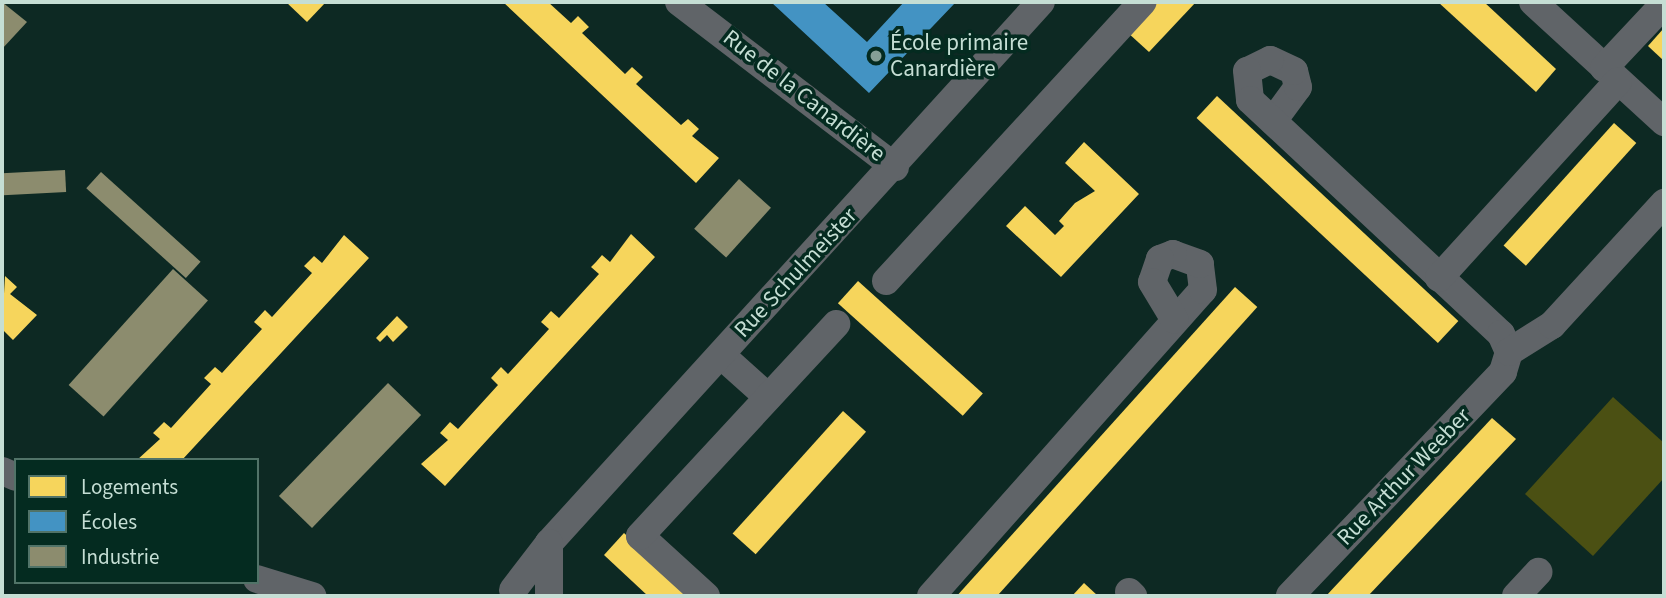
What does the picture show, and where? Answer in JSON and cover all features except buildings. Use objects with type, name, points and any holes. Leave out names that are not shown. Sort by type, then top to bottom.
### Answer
[{"type":"street","name":"Rue de la Canardière","points":[[679,2],[895,167]]},
{"type":"street","name":"Rue Schulmeister","points":[[513,594],[549,543],[895,167],[1041,2]]},
{"type":"street","points":[[886,281],[1143,2]]},
{"type":"street","points":[[1533,2],[1664,122]]},
{"type":"street","points":[[1439,278],[1611,74],[1664,4]]},
{"type":"street","points":[[1273,121],[1501,334],[1509,352],[1552,325],[1664,202]]},
{"type":"street","points":[[931,596],[1175,320]]},
{"type":"street","points":[[706,596],[640,536],[836,324]]},
{"type":"street","name":"Rue Arthur Weeber","points":[[1290,596],[1503,372],[1509,352]]},
{"type":"street","points":[[721,355],[768,397]]},
{"type":"street","points":[[548,596],[549,543]]},
{"type":"street","points":[[1516,596],[1538,572]]},
{"type":"street","points":[[274,589],[312,596]]},
{"type":"green space","points":[[1613,397],[1664,443],[1664,478],[1593,556],[1525,494]]},
{"type":"place","name":"École primaire Canardière","points":[[876,56]]}]
